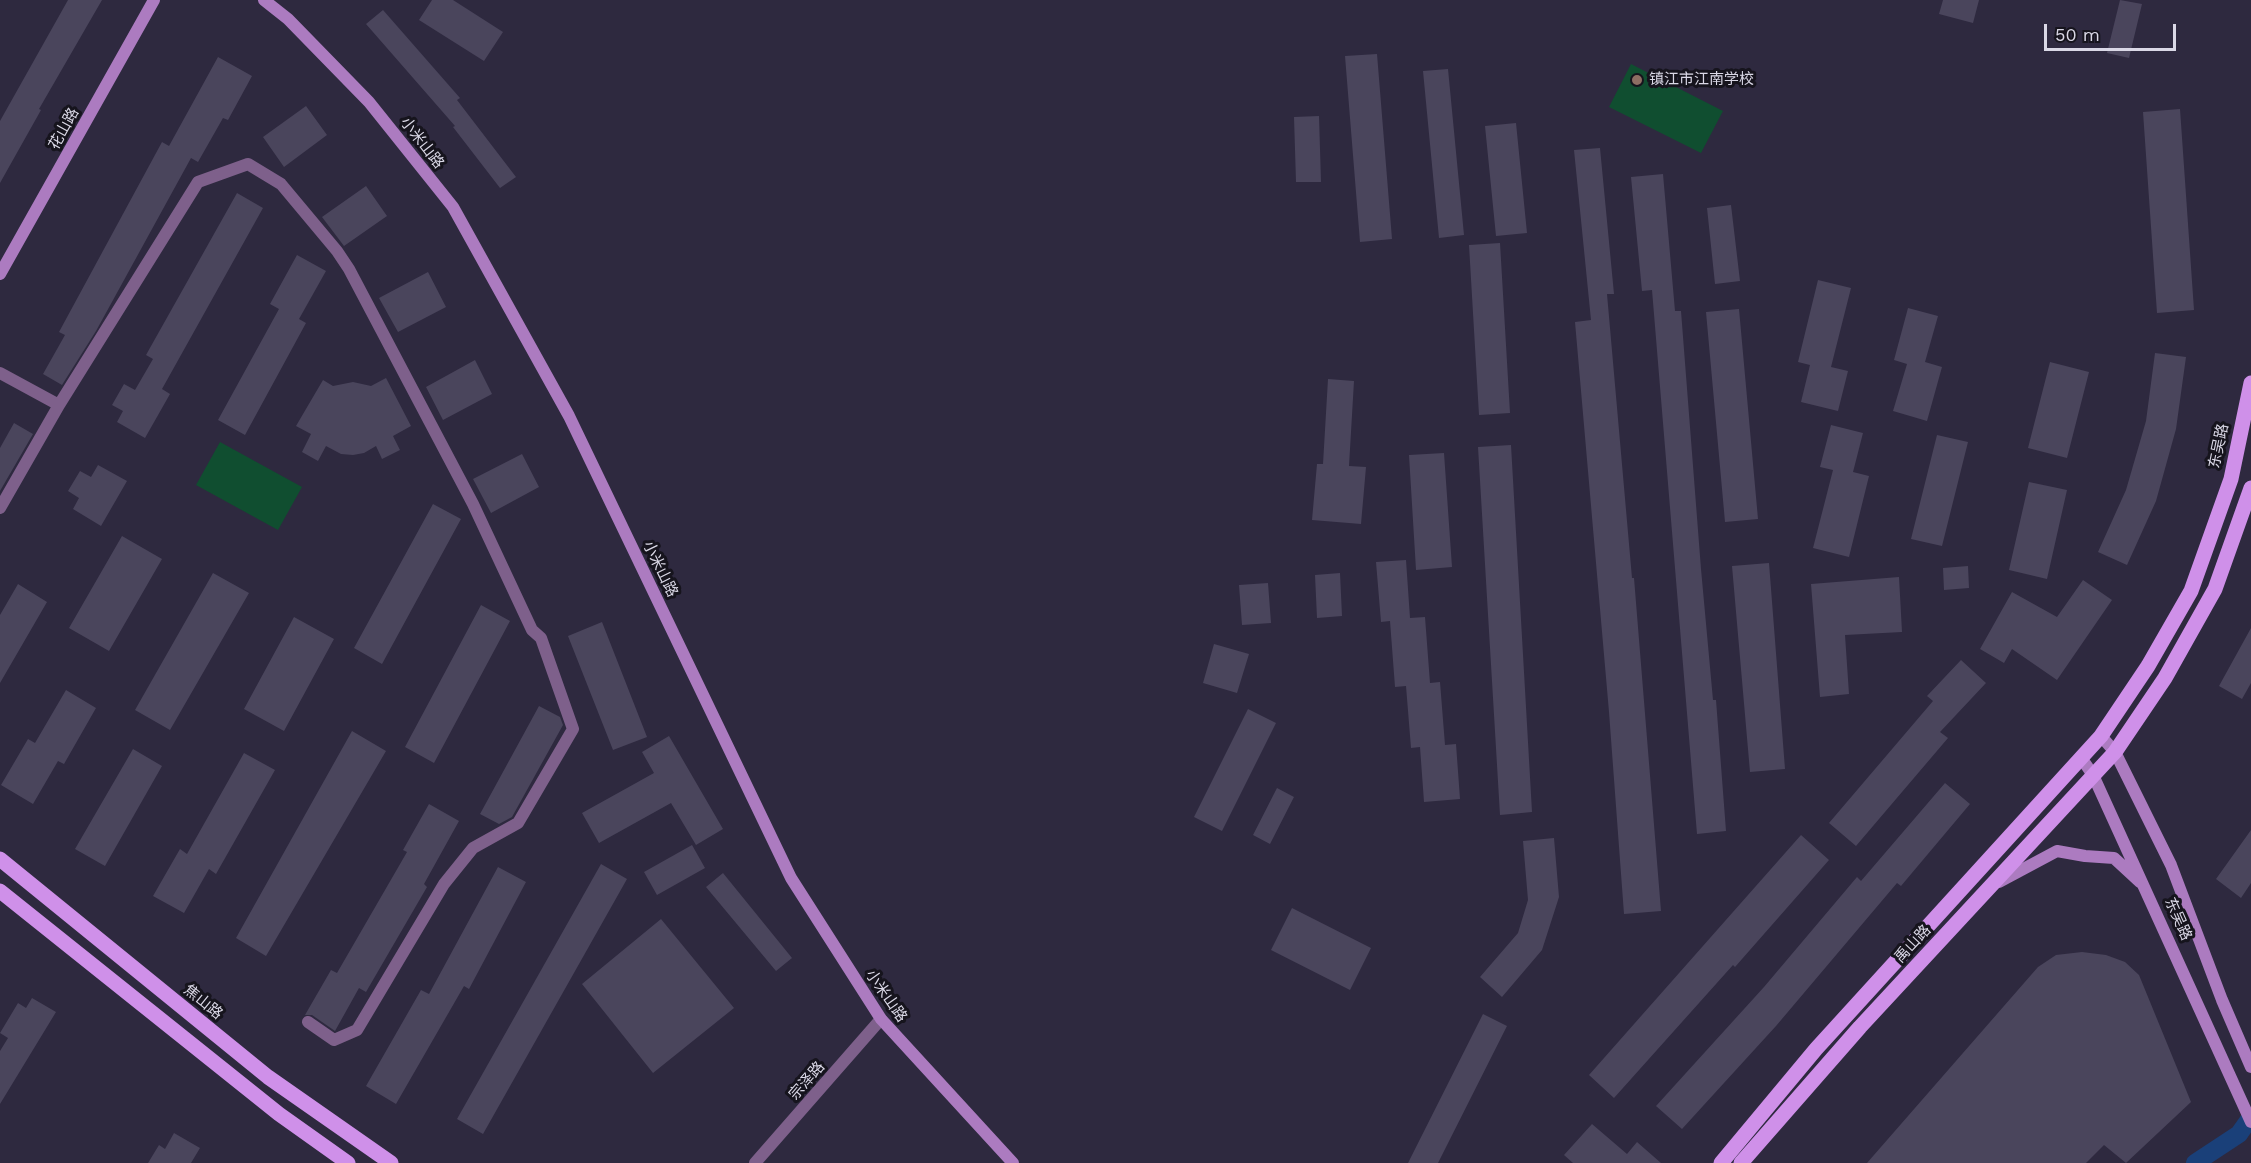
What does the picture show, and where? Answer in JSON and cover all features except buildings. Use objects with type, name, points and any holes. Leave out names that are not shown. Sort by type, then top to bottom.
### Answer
[{"type":"main road","name":"东吴路","points":[[2082,759],[2101,736],[2148,666],[2190,591],[2231,479],[2251,383]]},
{"type":"main road","points":[[2115,752],[2165,678],[2215,589],[2251,488]]},
{"type":"main road","name":"禹山路","points":[[1741,1163],[1860,1027],[2115,752]]},
{"type":"main road","name":"禹山路","points":[[1721,1163],[1816,1049],[2082,759]]},
{"type":"main road","name":"焦山路","points":[[0,859],[268,1077],[391,1163]]},
{"type":"main road","points":[[0,891],[279,1114],[348,1163]]},
{"type":"street","name":"花山路","points":[[0,274],[154,0]]},
{"type":"street","name":"小米山路","points":[[264,0],[288,19],[369,102],[453,207],[569,416],[791,878],[880,1019],[1013,1163]]},
{"type":"street","points":[[0,508],[59,405],[198,182],[248,164],[281,184],[337,251],[349,269],[473,504],[532,630],[541,638],[573,729],[518,823],[473,848],[444,884],[357,1030],[334,1041],[309,1022]]},
{"type":"street","points":[[0,373],[59,405]]},
{"type":"street","name":"东吴路","points":[[2101,736],[2115,752],[2171,865],[2222,1000],[2251,1067]]},
{"type":"street","name":"东吴路","points":[[2082,759],[2093,775],[2251,1122]]},
{"type":"street","points":[[1992,885],[2057,851],[2114,858],[2144,886]]},
{"type":"street","name":"宗泽路","points":[[755,1163],[880,1019]]},
{"type":"green space","points":[[1631,64],[1723,111],[1701,153],[1609,107]]},
{"type":"green space","points":[[220,442],[302,487],[278,530],[196,485]]},
{"type":"waterway","points":[[2195,1163],[2239,1134],[2251,1117]]},
{"type":"place","name":"镇江市江南学校","points":[[1637,80]]}]
